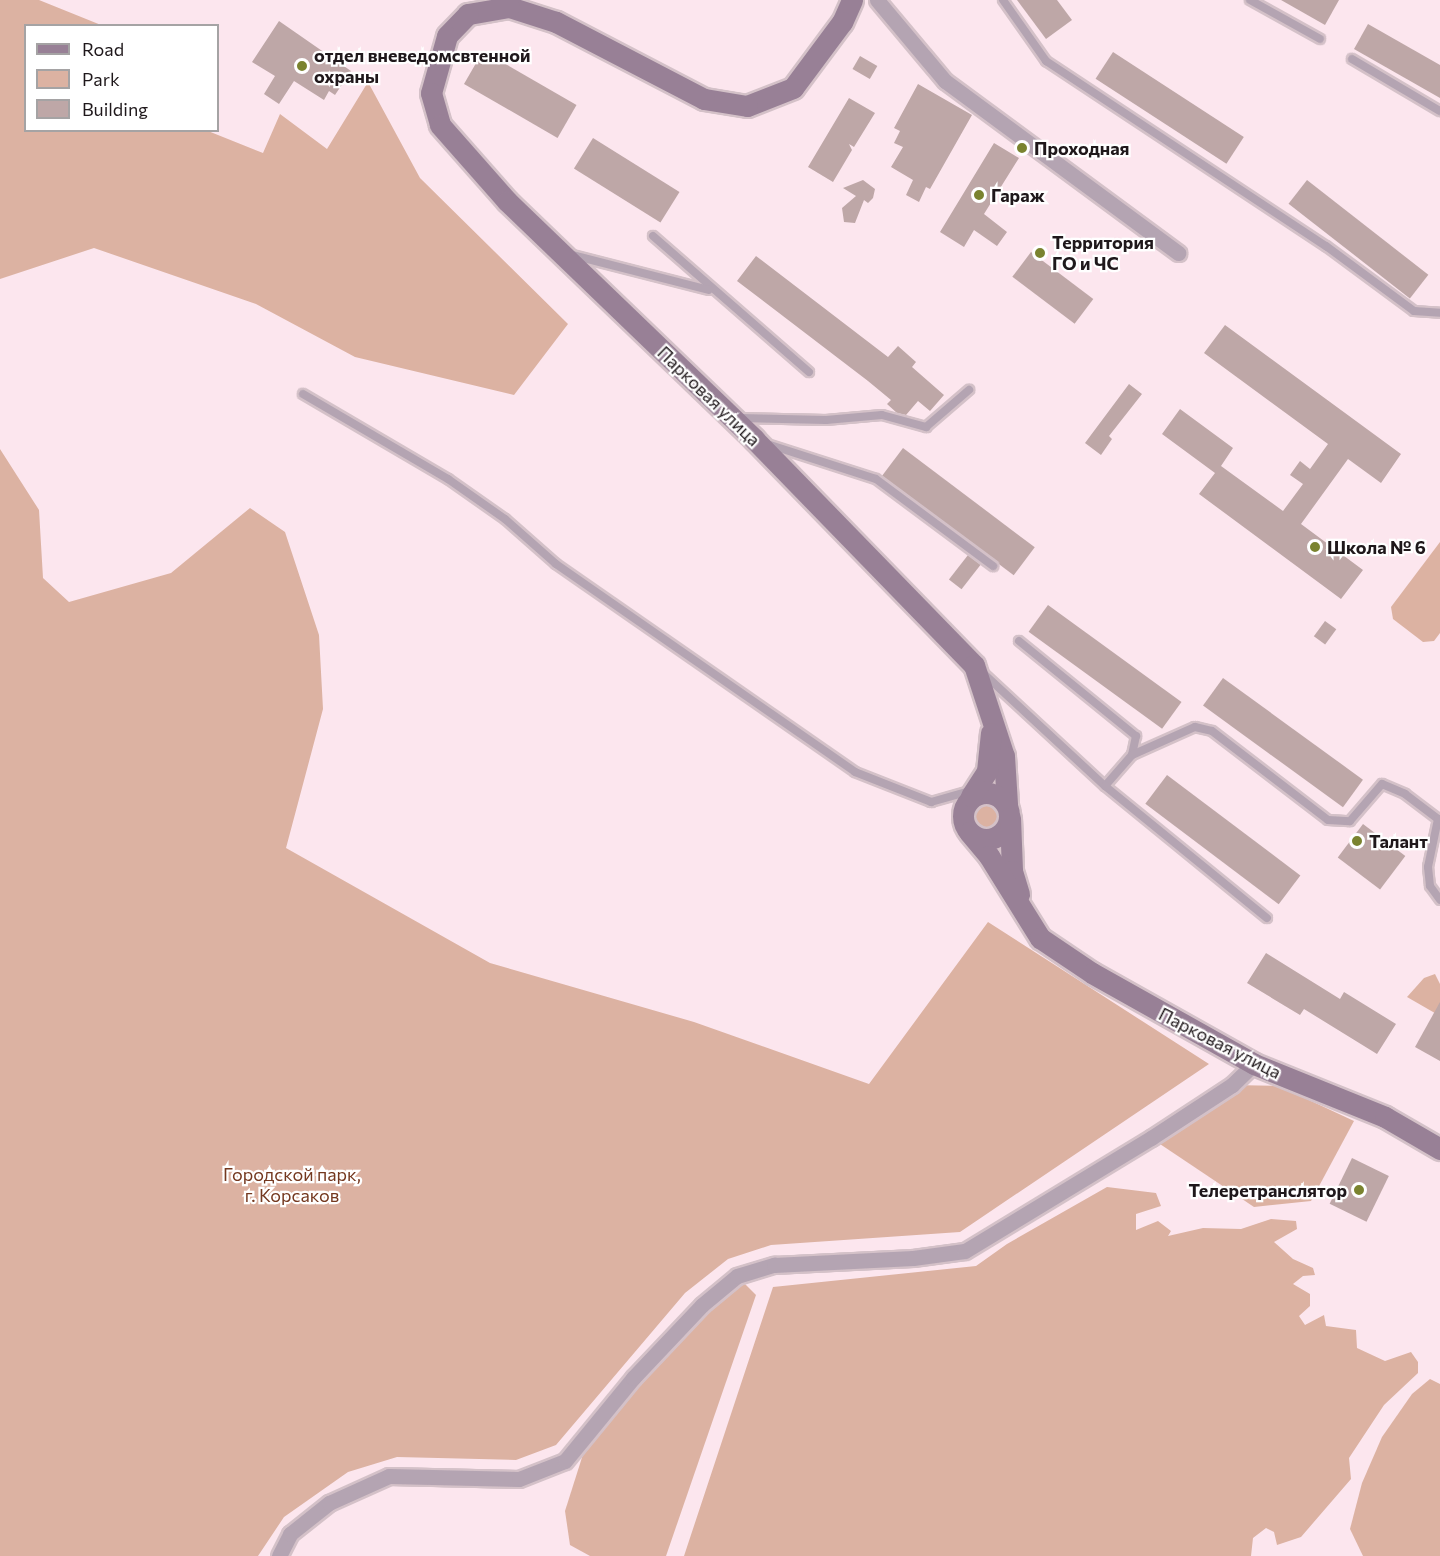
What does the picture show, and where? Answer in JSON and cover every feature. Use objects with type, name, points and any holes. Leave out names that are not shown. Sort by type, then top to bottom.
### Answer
[{"type":"street","points":[[503,2],[556,22],[704,99],[747,106],[794,88],[842,22],[852,0]]},
{"type":"street","points":[[878,0],[945,81],[1178,253]]},
{"type":"street","name":"Парковая улица","points":[[503,2],[468,14],[447,36],[431,93],[440,125],[507,201],[562,252],[729,418],[754,439],[974,665],[1004,756],[1012,871],[1040,938]]},
{"type":"street","name":"Парковая улица","points":[[973,792],[987,771],[992,750],[987,700]]},
{"type":"street","points":[[973,792],[996,794],[1008,810],[999,836],[978,838],[969,832],[963,811],[973,792]]},
{"type":"street","name":"Парковая улица","points":[[969,832],[989,856],[1040,938],[1092,973],[1254,1064],[1385,1118],[1440,1149]]},
{"type":"street","points":[[279,1556],[290,1534],[329,1503],[389,1476],[519,1479],[566,1461],[633,1378],[702,1305],[737,1276],[774,1265],[913,1258],[965,1251],[1151,1138],[1232,1085],[1254,1064]]},
{"type":"lane","points":[[1003,0],[1046,61],[1326,246],[1414,311],[1440,313]]},
{"type":"lane","points":[[1250,0],[1320,39]]},
{"type":"lane","points":[[1352,59],[1440,111]]},
{"type":"lane","points":[[653,236],[712,291],[809,372]]},
{"type":"lane","points":[[562,252],[712,291]]},
{"type":"lane","points":[[729,418],[826,420],[882,415],[926,427],[969,390]]},
{"type":"lane","points":[[303,394],[448,479],[505,519],[572,576],[855,772],[932,802],[954,799],[973,792]]},
{"type":"lane","points":[[754,439],[876,479],[993,566]]},
{"type":"lane","points":[[1019,641],[1136,736],[1132,754]]},
{"type":"lane","points":[[974,665],[1105,786],[1267,918]]},
{"type":"lane","points":[[1105,786],[1132,754],[1195,727],[1212,731],[1328,820],[1350,821],[1382,784],[1405,794],[1438,819],[1428,867],[1430,886],[1440,900]]},
{"type":"green space","points":[[0,0],[39,0],[99,24],[24,24],[24,132],[210,132],[263,153],[280,114],[327,149],[368,82],[420,178],[568,324],[514,395],[355,357],[256,304],[94,248],[0,279]]},
{"type":"green space","name":"Городской парк, г. Корсаков","points":[[0,449],[39,510],[43,578],[69,602],[171,573],[250,508],[285,532],[319,635],[323,709],[286,848],[490,963],[694,1022],[869,1084],[988,922],[1209,1064],[960,1232],[771,1245],[728,1259],[685,1293],[556,1445],[516,1460],[397,1457],[348,1472],[284,1517],[258,1556],[0,1556]]},
{"type":"green space","points":[[1440,542],[1440,633],[1434,641],[1423,642],[1393,619],[1391,607]]},
{"type":"green space","points":[[985,800],[995,804],[999,814],[995,824],[985,828],[975,824],[971,814],[975,804]]},
{"type":"green space","points":[[1435,974],[1440,984],[1440,1016],[1407,997],[1424,978]]},
{"type":"green space","points":[[1232,1085],[1279,1086],[1354,1121],[1311,1201],[1254,1207],[1151,1138]]},
{"type":"green space","points":[[1107,1187],[1156,1193],[1161,1206],[1136,1214],[1136,1230],[1158,1221],[1171,1231],[1168,1236],[1203,1228],[1241,1229],[1271,1219],[1296,1221],[1297,1229],[1274,1242],[1293,1259],[1313,1268],[1315,1275],[1303,1276],[1293,1284],[1310,1294],[1310,1306],[1299,1316],[1305,1325],[1324,1315],[1326,1326],[1356,1330],[1357,1348],[1385,1361],[1411,1352],[1418,1362],[1418,1373],[1384,1405],[1349,1458],[1351,1479],[1301,1537],[1277,1545],[1274,1532],[1266,1528],[1253,1538],[1251,1556],[684,1556],[773,1287],[976,1266],[1007,1244]]},
{"type":"green space","points":[[737,1276],[756,1295],[666,1556],[590,1556],[570,1545],[565,1511],[592,1426]]},
{"type":"green space","points":[[1430,1379],[1440,1384],[1440,1556],[1363,1556],[1350,1529],[1362,1483],[1382,1437],[1412,1394]]},
{"type":"building","points":[[1017,0],[1057,0],[1072,20],[1046,39]]},
{"type":"building","points":[[1281,0],[1339,0],[1325,25]]},
{"type":"building","name":"отдел вневедомсвтенной охраны","points":[[279,21],[351,71],[335,95],[329,91],[324,100],[294,81],[279,104],[264,94],[275,76],[252,62]]},
{"type":"building","points":[[1368,24],[1440,65],[1440,98],[1354,49]]},
{"type":"building","points":[[483,51],[577,105],[558,138],[464,84]]},
{"type":"building","points":[[1113,52],[1244,137],[1226,164],[1096,79]]},
{"type":"building","points":[[860,56],[877,66],[870,79],[852,69]]},
{"type":"building","points":[[918,84],[972,115],[930,189],[926,187],[919,202],[906,195],[913,180],[891,167],[903,147],[894,143],[900,131],[894,128]]},
{"type":"building","points":[[849,98],[875,113],[854,147],[849,144],[852,150],[833,182],[808,167]]},
{"type":"building","points":[[593,138],[680,192],[660,223],[574,169]]},
{"type":"building","name":"Гараж","points":[[994,143],[1019,158],[984,214],[1007,232],[997,246],[974,230],[964,247],[940,232]]},
{"type":"building","points":[[863,180],[875,189],[873,198],[868,203],[864,200],[855,223],[844,222],[842,208],[856,196],[843,188]]},
{"type":"building","points":[[1307,180],[1428,275],[1410,298],[1289,204]]},
{"type":"building","points":[[1031,252],[1093,299],[1075,324],[1012,277]]},
{"type":"building","points":[[756,256],[888,357],[898,346],[916,362],[912,367],[944,395],[930,411],[918,401],[906,415],[897,413],[887,404],[891,400],[868,381],[737,281]]},
{"type":"building","points":[[1225,325],[1401,454],[1381,483],[1348,459],[1301,524],[1363,570],[1341,599],[1199,494],[1215,473],[1162,434],[1180,409],[1233,448],[1221,466],[1283,511],[1303,484],[1290,475],[1300,461],[1310,469],[1328,444],[1204,353]]},
{"type":"building","points":[[1129,384],[1142,394],[1109,436],[1112,439],[1101,455],[1085,443]]},
{"type":"building","points":[[903,448],[1035,547],[1014,575],[882,476]]},
{"type":"building","points":[[968,555],[981,565],[962,589],[949,579]]},
{"type":"building","points":[[1048,605],[1181,702],[1162,729],[1029,632]]},
{"type":"building","points":[[1325,621],[1336,629],[1325,645],[1314,636]]},
{"type":"building","points":[[1223,678],[1363,780],[1343,807],[1203,706]]},
{"type":"building","points":[[1167,775],[1300,876],[1279,904],[1145,804]]},
{"type":"building","points":[[1363,824],[1405,856],[1380,889],[1338,858]]},
{"type":"building","points":[[1266,953],[1340,999],[1344,992],[1396,1024],[1377,1054],[1304,1009],[1300,1015],[1247,983]]},
{"type":"building","points":[[1440,1002],[1440,1061],[1415,1047]]},
{"type":"building","name":"Телеретранслятор","points":[[1352,1158],[1389,1176],[1366,1222],[1330,1204]]},
{"type":"place","name":"отдел вневедомсвтенной охраны","points":[[302,66]]},
{"type":"place","name":"Проходная","points":[[1022,148]]},
{"type":"place","name":"Гараж","points":[[979,195]]},
{"type":"place","name":"Территория ГО и ЧС","points":[[1040,253]]},
{"type":"place","name":"Школа № 6","points":[[1315,547]]},
{"type":"place","name":"Талант","points":[[1357,841]]},
{"type":"place","name":"Телеретранслятор","points":[[1359,1190]]}]
